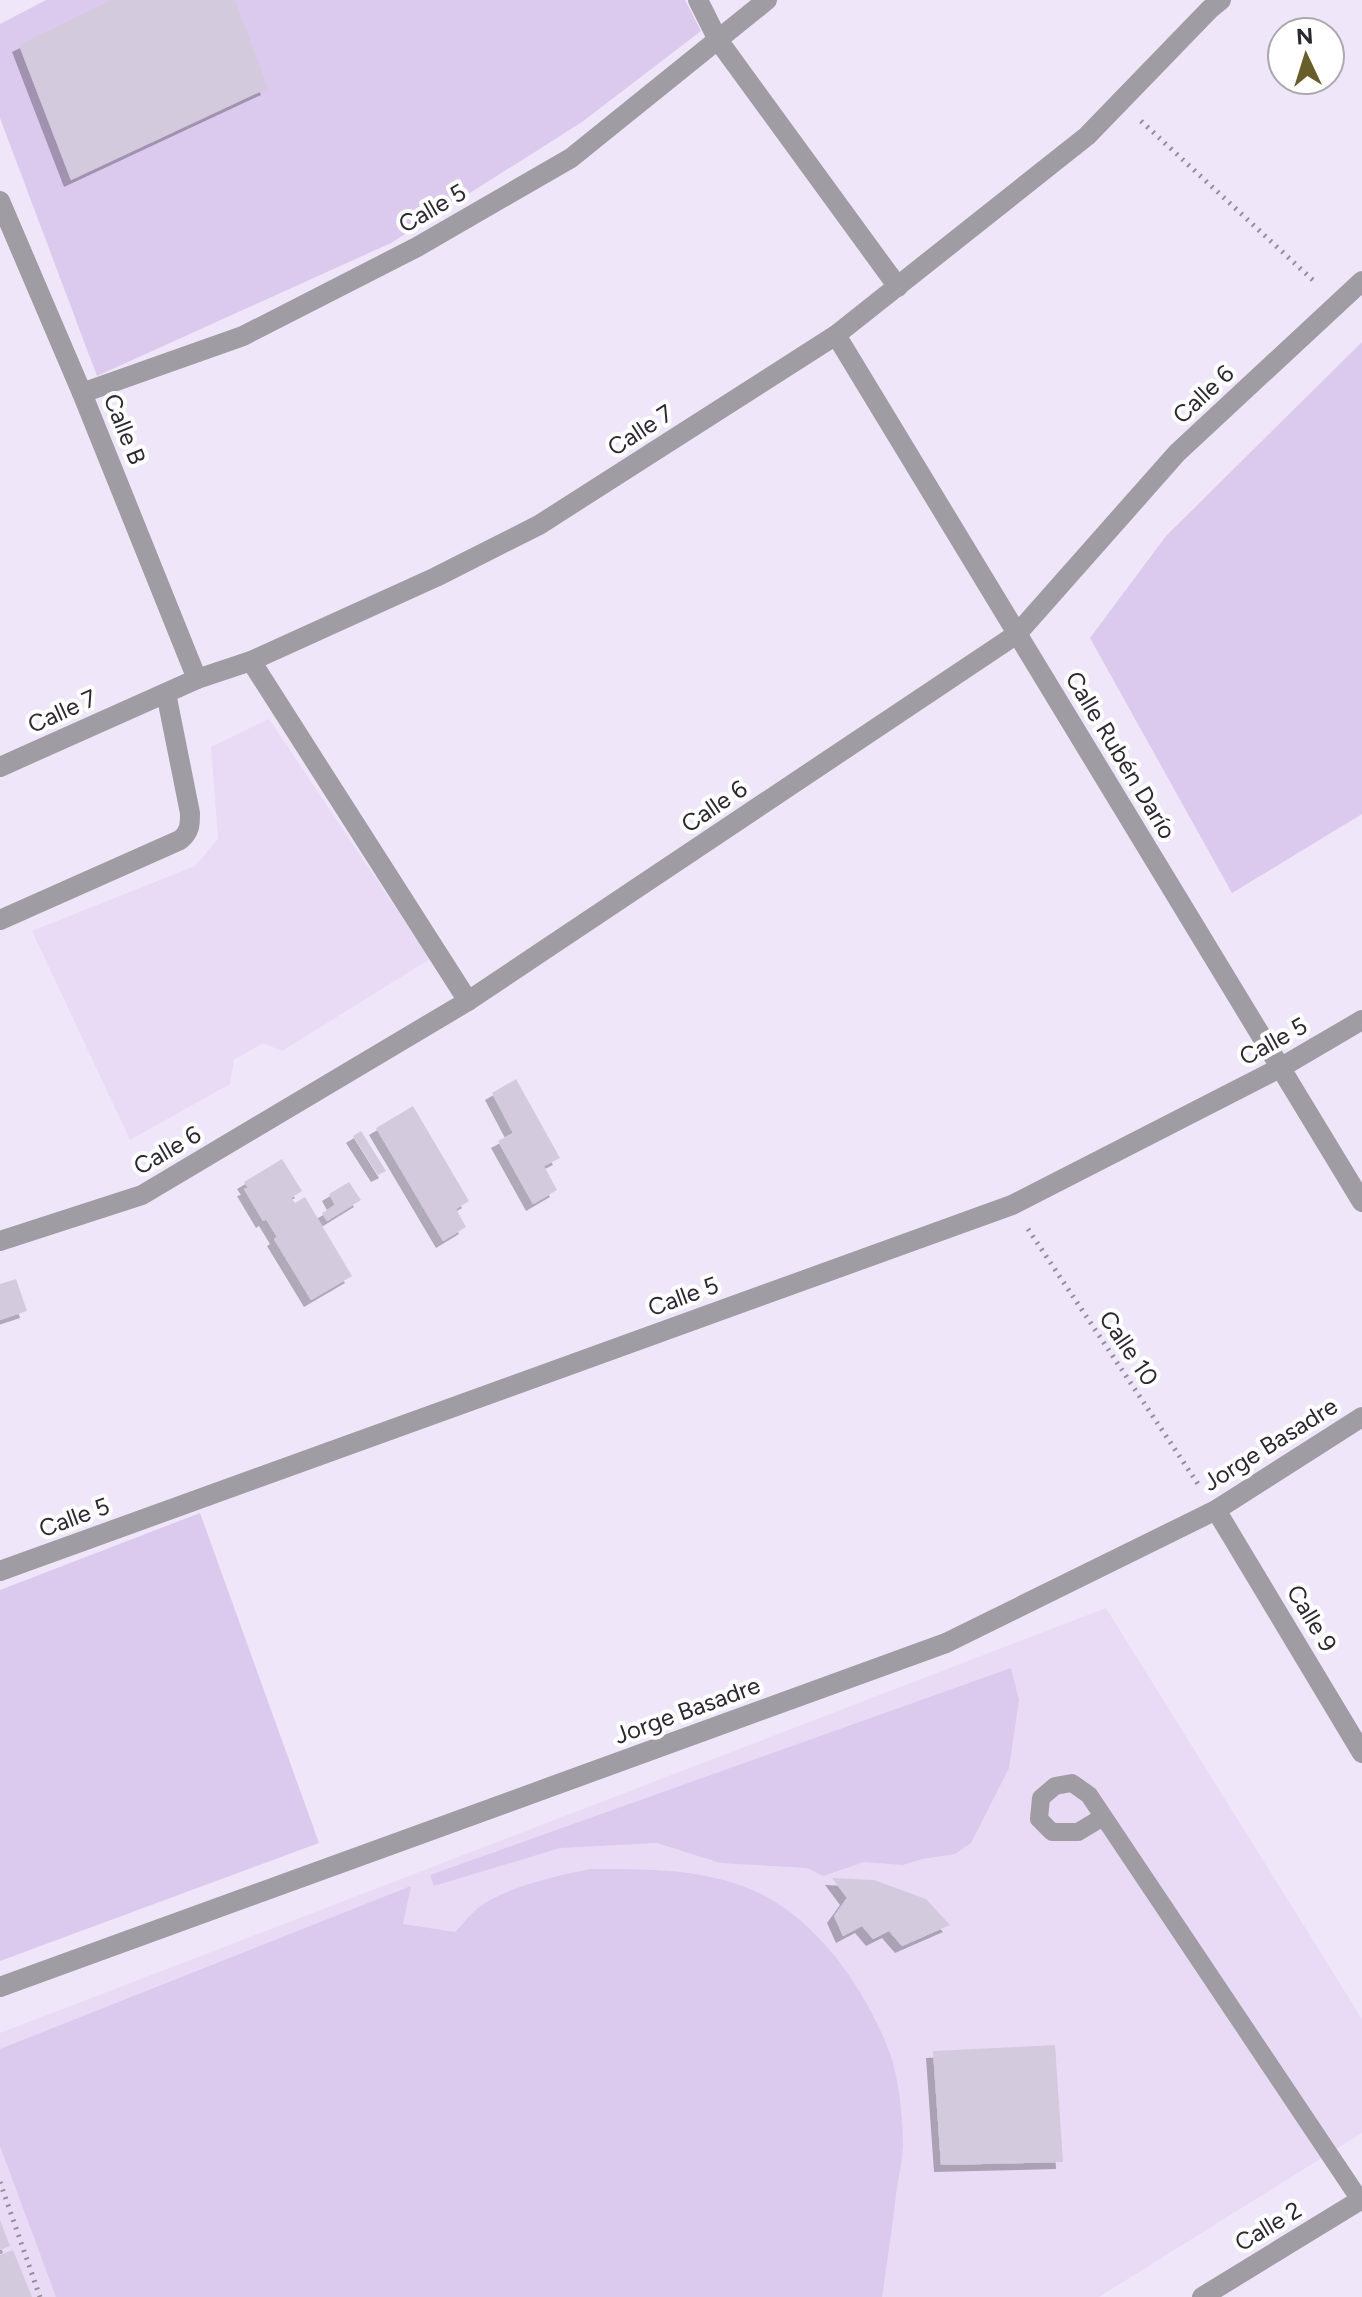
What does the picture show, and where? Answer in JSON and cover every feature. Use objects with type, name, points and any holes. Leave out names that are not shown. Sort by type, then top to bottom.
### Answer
[{"type":"street","points":[[698,0],[718,40],[898,287]]},
{"type":"street","name":"Calle 5","points":[[82,393],[243,336],[417,247],[571,158],[767,0]]},
{"type":"street","name":"Calle 7","points":[[0,767],[197,679],[251,661],[436,577],[539,525],[836,335],[1087,136],[1221,0]]},
{"type":"street","name":"Calle B","points":[[0,201],[82,393],[197,679]]},
{"type":"street","name":"Calle 6","points":[[0,1241],[142,1195],[468,1001],[1017,634],[1177,453],[1362,281]]},
{"type":"street","name":"Calle Rubén Darío","points":[[836,335],[1362,1202]]},
{"type":"street","points":[[251,661],[468,1001]]},
{"type":"street","points":[[0,920],[187,835],[190,813],[166,693]]},
{"type":"street","name":"Calle 5","points":[[0,1571],[1012,1205],[1280,1068],[1362,1020]]},
{"type":"street","name":"Jorge Basadre","points":[[0,1987],[946,1643],[1216,1510],[1362,1417]]},
{"type":"street","name":"Calle 9","points":[[1216,1510],[1362,1753]]},
{"type":"street","name":"Calle 2","points":[[1202,2297],[1361,2200]]},
{"type":"lane","points":[[1103,1817],[1361,2200]]},
{"type":"path","points":[[1120,102],[1338,304]]},
{"type":"path","name":"Calle 10","points":[[1012,1205],[1216,1510]]},
{"type":"path","points":[[0,2182],[40,2297]]},
{"type":"shaded area","points":[[46,0],[685,0],[701,31],[582,122],[391,243],[97,376],[0,118],[0,24]]},
{"type":"shaded area","points":[[1362,342],[1362,814],[1232,893],[1090,638],[1166,536]]},
{"type":"shaded area","points":[[269,719],[430,959],[282,1051],[263,1043],[234,1060],[230,1084],[130,1140],[32,931],[195,866],[218,839],[211,747]]},
{"type":"shaded area","points":[[200,1513],[319,1843],[0,1961],[0,1590]]},
{"type":"shaded area","points":[[1106,1608],[1362,2019],[1362,2133],[1099,2297],[0,2297],[0,2033]]},
{"type":"shaded area","points":[[1011,1668],[1019,1700],[1009,1768],[971,1843],[955,1854],[903,1865],[864,1862],[823,1876],[807,1868],[720,1863],[657,1843],[560,1848],[434,1886],[430,1875]]},
{"type":"shaded area","points":[[590,1869],[688,1873],[745,1887],[793,1914],[833,1954],[850,1977],[866,2001],[889,2051],[901,2111],[902,2153],[882,2297],[56,2297],[0,2146],[0,2049],[411,1886],[403,1924],[455,1932],[478,1908],[493,1898],[534,1882]]},
{"type":"building","points":[[111,0],[235,0],[268,88],[71,180],[19,45]]},
{"type":"building","points":[[516,1079],[560,1158],[544,1166],[557,1190],[533,1204],[498,1141],[513,1133],[492,1093]]},
{"type":"building","points":[[413,1106],[469,1201],[456,1209],[466,1227],[443,1241],[376,1128]]},
{"type":"building","points":[[361,1131],[386,1171],[378,1175],[353,1136]]},
{"type":"building","points":[[282,1159],[302,1191],[291,1198],[295,1203],[305,1197],[352,1276],[311,1300],[274,1239],[277,1237],[266,1219],[263,1221],[244,1189],[248,1188],[244,1182]]},
{"type":"building","points":[[349,1182],[361,1200],[327,1221],[322,1213],[335,1205],[329,1194]]},
{"type":"building","points":[[16,1279],[27,1311],[0,1320],[0,1284]]},
{"type":"building","points":[[832,1878],[874,1880],[926,1899],[950,1925],[902,1946],[889,1931],[873,1939],[862,1926],[843,1936],[834,1916],[847,1898]]},
{"type":"building","points":[[1055,2045],[1063,2162],[941,2165],[933,2051]]},
{"type":"building","points":[[0,2220],[10,2246],[0,2250]]},
{"type":"building","points":[[13,2250],[32,2297],[0,2297],[0,2255]]}]
